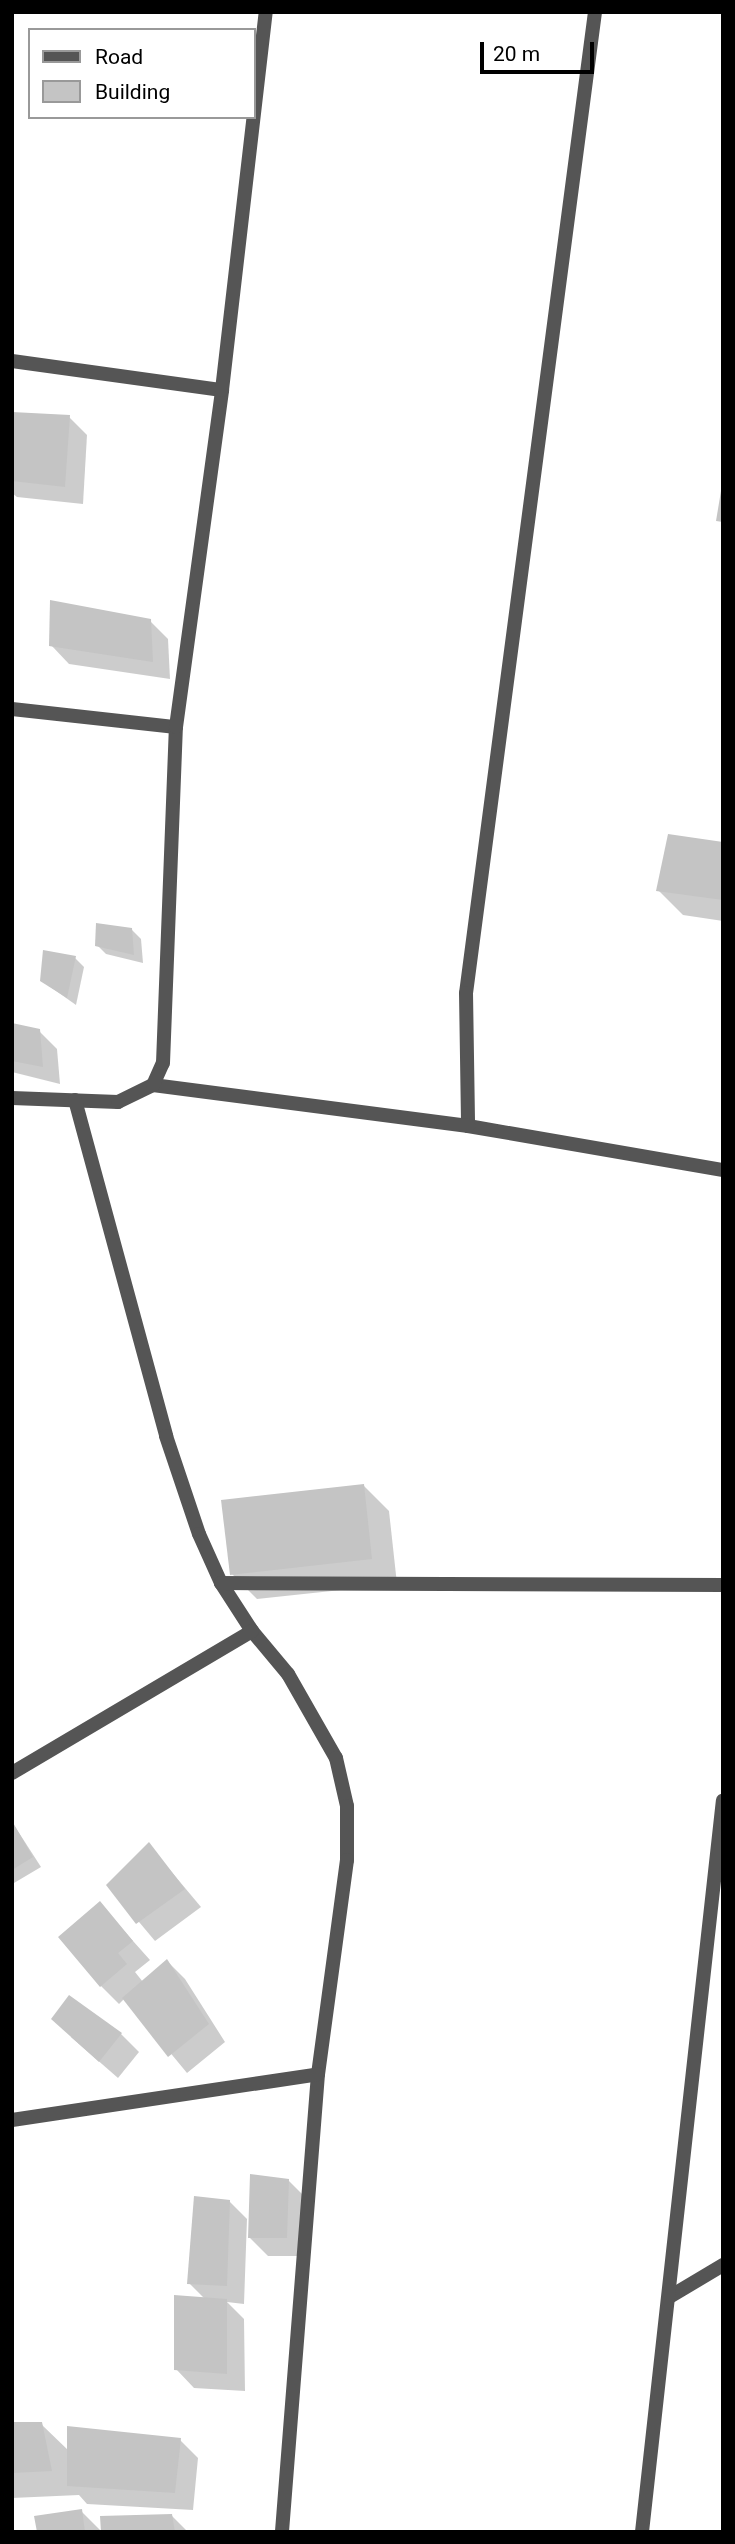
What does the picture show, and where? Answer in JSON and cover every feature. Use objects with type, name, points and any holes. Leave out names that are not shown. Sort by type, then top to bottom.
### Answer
[{"type":"street","points":[[256,98],[266,12]]},
{"type":"street","points":[[468,1126],[467,993],[594,12]]},
{"type":"street","points":[[153,1085],[163,1063],[176,727],[222,390],[254,119]]},
{"type":"street","points":[[12,361],[222,390]]},
{"type":"street","points":[[12,709],[176,727]]},
{"type":"street","points":[[12,1098],[118,1102],[153,1085],[468,1126],[723,1170]]},
{"type":"street","points":[[75,1100],[166,1436],[199,1534],[221,1583],[253,1631],[288,1674],[336,1758],[347,1806],[347,1860],[318,2074],[282,2532]]},
{"type":"street","points":[[221,1583],[723,1586]]},
{"type":"street","points":[[12,1773],[253,1631]]},
{"type":"street","points":[[642,2532],[671,2296],[723,1800]]},
{"type":"street","points":[[12,2120],[318,2074]]},
{"type":"street","points":[[671,2296],[723,2265]]},
{"type":"building","points":[[12,412],[70,415],[65,487],[12,481]]},
{"type":"building","points":[[723,491],[723,522],[716,521]]},
{"type":"building","points":[[50,600],[151,619],[153,662],[49,646]]},
{"type":"building","points":[[668,834],[723,842],[723,900],[656,891]]},
{"type":"building","points":[[96,923],[132,928],[134,955],[95,946]]},
{"type":"building","points":[[43,950],[76,956],[67,998],[40,981]]},
{"type":"building","points":[[12,1023],[40,1029],[43,1067],[12,1061]]},
{"type":"building","points":[[364,1484],[372,1559],[230,1575],[221,1500]]},
{"type":"building","points":[[12,1821],[33,1857],[12,1870]]},
{"type":"building","points":[[149,1842],[185,1889],[136,1924],[106,1885]]},
{"type":"building","points":[[100,1901],[133,1941],[118,1953],[127,1964],[100,1987],[58,1937]]},
{"type":"building","points":[[167,1959],[209,2024],[168,2057],[122,1998]]},
{"type":"building","points":[[69,1995],[122,2033],[99,2062],[51,2019]]},
{"type":"building","points":[[250,2174],[289,2179],[287,2238],[248,2238]]},
{"type":"building","points":[[194,2196],[230,2200],[227,2286],[187,2284]]},
{"type":"building","points":[[174,2295],[227,2299],[227,2374],[174,2370]]},
{"type":"building","points":[[12,2422],[42,2422],[52,2471],[12,2473]]},
{"type":"building","points":[[67,2426],[181,2438],[175,2493],[67,2486]]},
{"type":"building","points":[[82,2509],[85,2532],[37,2532],[34,2516]]},
{"type":"building","points":[[172,2514],[175,2532],[101,2532],[100,2516]]}]
